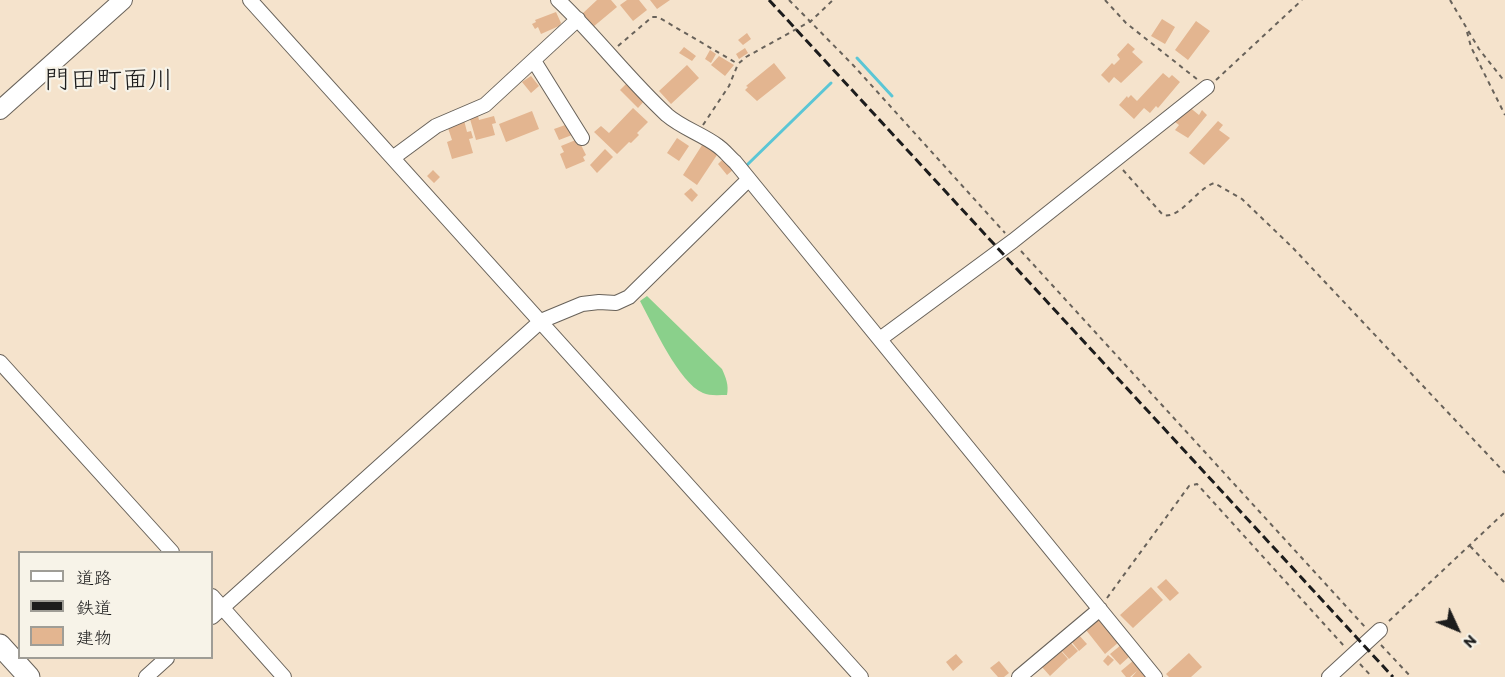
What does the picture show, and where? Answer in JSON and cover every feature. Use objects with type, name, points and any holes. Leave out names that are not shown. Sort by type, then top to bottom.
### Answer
[{"type":"highway","points":[[0,645],[29,677]]},
{"type":"main road","points":[[0,111],[123,0]]},
{"type":"street","points":[[250,0],[861,677]]},
{"type":"street","points":[[558,0],[668,116],[679,125],[719,146],[749,179],[1155,677]]},
{"type":"street","points":[[394,157],[436,126],[485,105],[578,19]]},
{"type":"street","points":[[534,61],[582,138]]},
{"type":"street","points":[[880,339],[1013,242],[1207,87]]},
{"type":"street","points":[[284,677],[217,612],[542,321],[582,304],[616,303],[628,297],[749,179]]},
{"type":"street","points":[[0,362],[171,551]]},
{"type":"street","points":[[1019,677],[1100,609]]},
{"type":"street","points":[[1329,677],[1376,633]]},
{"type":"street","points":[[146,677],[165,659]]},
{"type":"path","points":[[789,0],[811,21],[1376,633],[1411,677]]},
{"type":"path","points":[[697,133],[729,86],[738,64],[746,57],[811,21],[833,0]]},
{"type":"path","points":[[1105,0],[1126,23],[1207,87],[1302,0]]},
{"type":"path","points":[[1450,0],[1479,49],[1505,82]]},
{"type":"path","points":[[609,54],[652,16],[658,17],[738,64]]},
{"type":"path","points":[[1465,27],[1471,47],[1505,115]]},
{"type":"path","points":[[1115,162],[1163,215],[1175,215],[1204,187],[1214,183],[1242,199],[1309,265],[1505,474]]},
{"type":"path","points":[[1100,609],[1189,486],[1197,484],[1372,677]]},
{"type":"path","points":[[1376,633],[1505,512]]},
{"type":"path","points":[[1470,546],[1505,584]]},
{"type":"green space","points":[[647,296],[722,369],[726,379],[727,395],[703,393],[685,378],[667,352],[640,301]]},
{"type":"building","points":[[597,0],[611,0],[617,7],[593,27],[582,14]]},
{"type":"building","points":[[627,0],[639,0],[647,10],[633,21],[620,5]]},
{"type":"building","points":[[650,0],[670,0],[657,9]]},
{"type":"building","points":[[556,12],[561,23],[559,26],[541,34],[538,27],[535,29],[532,24],[536,22],[535,20]]},
{"type":"building","points":[[1162,19],[1175,27],[1165,44],[1151,36]]},
{"type":"building","points":[[1196,21],[1210,31],[1188,60],[1175,50]]},
{"type":"building","points":[[747,33],[751,39],[743,45],[738,40]]},
{"type":"building","points":[[1128,43],[1135,49],[1132,52],[1143,62],[1121,83],[1114,77],[1109,83],[1101,75],[1112,63],[1114,65],[1120,59],[1117,55]]},
{"type":"building","points":[[684,47],[696,56],[692,61],[679,53]]},
{"type":"building","points":[[745,48],[748,53],[739,59],[736,54]]},
{"type":"building","points":[[710,50],[716,54],[711,63],[705,59]]},
{"type":"building","points":[[719,56],[734,65],[725,76],[711,65]]},
{"type":"building","points":[[774,63],[786,78],[757,101],[745,90],[748,87],[746,86]]},
{"type":"building","points":[[687,65],[699,78],[671,104],[659,91]]},
{"type":"building","points":[[1163,73],[1169,78],[1172,75],[1180,82],[1158,108],[1156,106],[1150,113],[1144,108],[1134,119],[1119,105],[1131,95],[1137,101]]},
{"type":"building","points":[[531,76],[539,86],[531,93],[522,82]]},
{"type":"building","points":[[628,82],[645,100],[638,108],[620,90]]},
{"type":"building","points":[[1188,106],[1199,115],[1202,110],[1207,115],[1188,138],[1175,130],[1179,125],[1175,122]]},
{"type":"building","points":[[633,108],[648,122],[637,133],[639,135],[617,154],[594,132],[601,126],[609,133]]},
{"type":"building","points":[[532,111],[539,129],[506,142],[499,124]]},
{"type":"building","points":[[478,116],[479,120],[494,116],[496,123],[492,124],[495,135],[476,140],[470,119]]},
{"type":"building","points":[[464,120],[467,132],[471,131],[473,138],[469,139],[473,153],[452,159],[447,142],[452,140],[447,125]]},
{"type":"building","points":[[1218,121],[1223,125],[1219,130],[1230,138],[1204,165],[1189,153]]},
{"type":"building","points":[[568,124],[572,135],[559,140],[554,129]]},
{"type":"building","points":[[677,138],[689,146],[679,161],[667,153]]},
{"type":"building","points":[[578,139],[586,155],[583,157],[585,161],[566,169],[560,154],[564,152],[561,146]]},
{"type":"building","points":[[704,142],[719,152],[697,185],[683,175]]},
{"type":"building","points":[[605,149],[613,157],[597,173],[590,165]]},
{"type":"building","points":[[724,158],[734,169],[727,175],[718,164]]},
{"type":"building","points":[[433,170],[440,177],[434,183],[427,176]]},
{"type":"building","points":[[691,188],[698,195],[692,202],[684,194]]},
{"type":"building","points":[[1166,579],[1179,593],[1170,601],[1157,587]]},
{"type":"building","points":[[1151,587],[1163,600],[1133,628],[1120,615]]},
{"type":"building","points":[[1100,618],[1120,641],[1105,654],[1086,630]]},
{"type":"building","points":[[1078,634],[1087,644],[1079,651],[1071,641]]},
{"type":"building","points":[[1070,642],[1078,651],[1069,659],[1061,650]]},
{"type":"building","points":[[1121,645],[1130,656],[1120,665],[1110,654]]},
{"type":"building","points":[[1061,651],[1068,659],[1050,676],[1042,667]]},
{"type":"building","points":[[1189,653],[1202,667],[1191,677],[1169,677],[1166,674]]},
{"type":"building","points":[[956,654],[963,662],[953,671],[946,662]]},
{"type":"building","points":[[1108,655],[1114,660],[1108,666],[1103,661]]},
{"type":"building","points":[[1134,660],[1149,677],[1132,677],[1137,671],[1130,677],[1126,677],[1121,671]]},
{"type":"building","points":[[999,661],[1009,673],[1004,677],[998,677],[990,668]]},
{"type":"waterway","points":[[857,58],[892,96]]},
{"type":"waterway","points":[[747,165],[831,83]]},
{"type":"railway","points":[[769,0],[1393,677]]},
{"type":"district","name":"門田町面川","points":[[109,81]]}]
